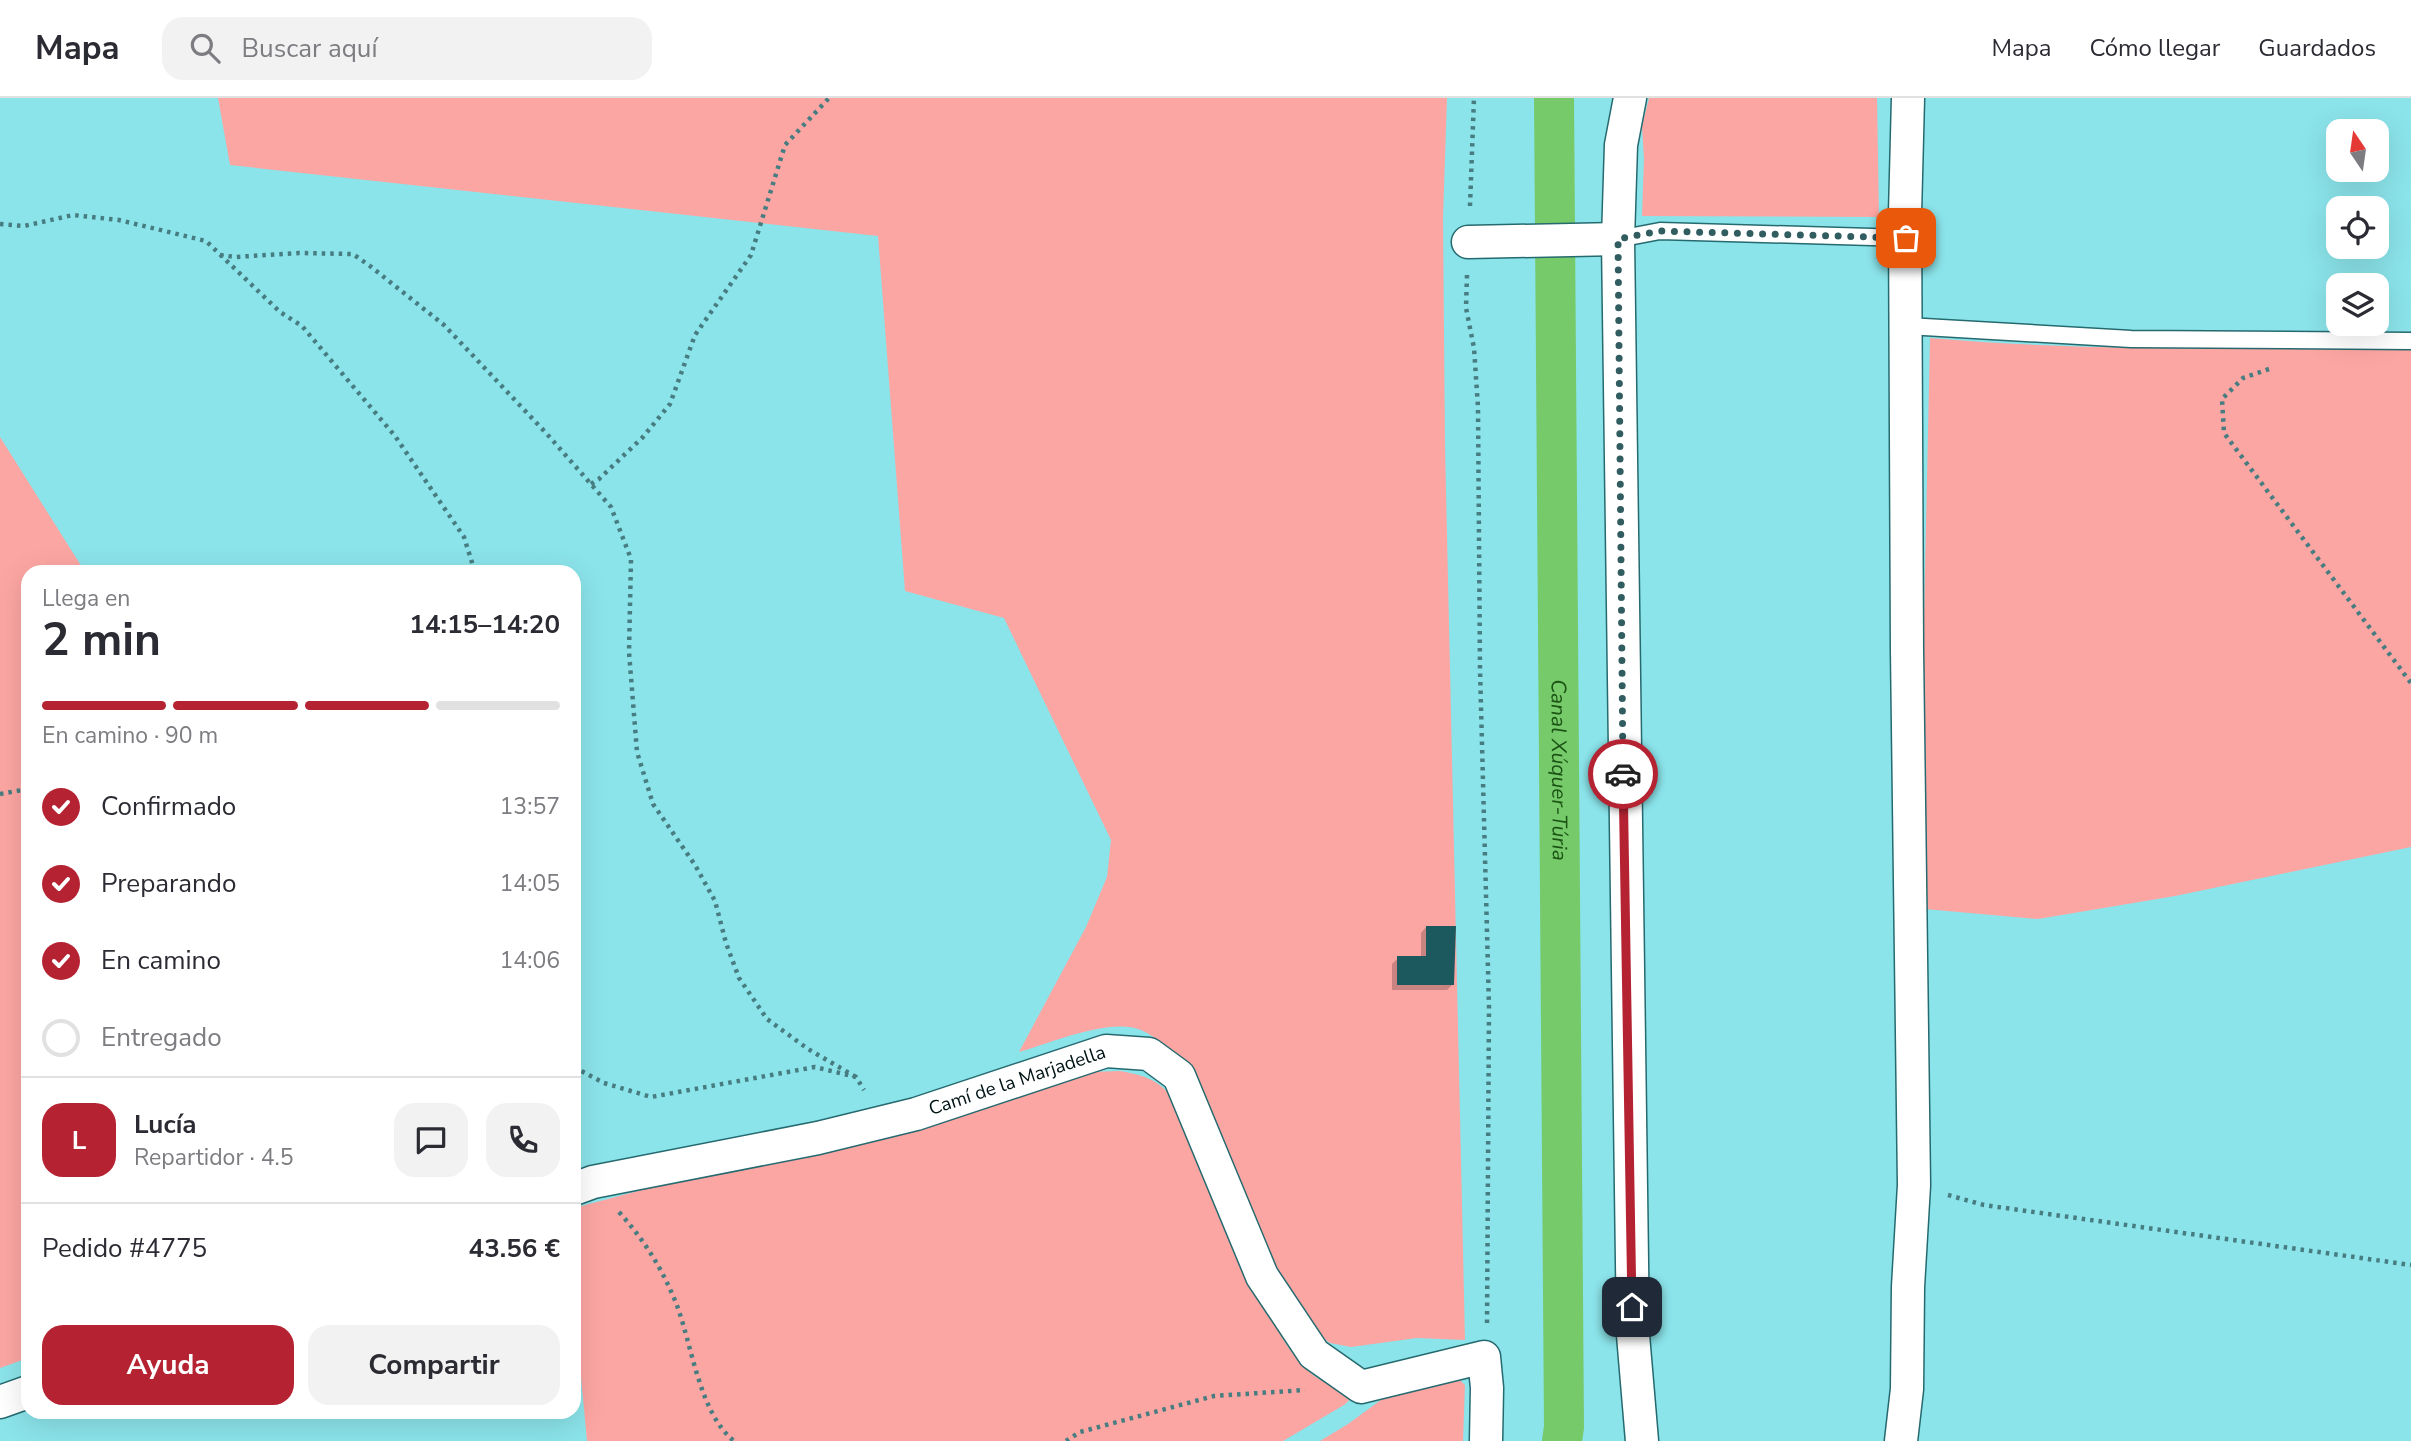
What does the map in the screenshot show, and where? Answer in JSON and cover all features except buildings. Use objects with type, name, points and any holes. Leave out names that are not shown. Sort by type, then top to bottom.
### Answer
[{"type":"street","points":[[1630,98],[1621,145],[1618,239],[1633,1335],[1642,1441]]},
{"type":"street","points":[[1901,1441],[1907,1389],[1908,1287],[1914,1185],[1907,650],[1908,98]]},
{"type":"street","points":[[1471,242],[1618,239]]},
{"type":"street","name":"Camí de la Marjadella","points":[[584,1186],[818,1138],[915,1114],[1106,1051],[1149,1054],[1179,1076],[1262,1276],[1314,1354],[1361,1387],[1485,1357]]},
{"type":"street","points":[[1485,1357],[1486,1441]]},
{"type":"street","points":[[0,1402],[21,1394]]},
{"type":"lane","points":[[1618,239],[1660,231],[1906,238]]},
{"type":"lane","points":[[1907,326],[2131,339],[2411,341]]},
{"type":"path","points":[[591,484],[643,437],[670,404],[695,335],[751,255],[785,145],[829,98]]},
{"type":"path","points":[[1474,98],[1471,242],[1466,308],[1474,348],[1478,407],[1483,818],[1489,1007],[1488,1312],[1485,1357]]},
{"type":"path","points":[[0,224],[24,226],[73,215],[119,220],[206,241],[280,312],[302,327],[395,436],[464,537],[473,565]]},
{"type":"path","points":[[220,255],[235,257],[299,253],[353,254],[444,325],[547,434],[611,507],[631,559],[629,652],[637,752],[653,804],[695,865],[715,901],[739,978],[767,1019],[808,1049],[856,1077],[882,1122]]},
{"type":"path","points":[[2292,341],[2287,358],[2278,366],[2243,378],[2222,399],[2224,433],[2411,683]]},
{"type":"path","points":[[0,794],[21,790]]},
{"type":"path","points":[[581,1071],[604,1083],[651,1097],[815,1067],[856,1077]]},
{"type":"path","points":[[1914,1185],[1984,1205],[2411,1265]]},
{"type":"path","points":[[584,1186],[654,1255],[685,1329],[704,1394],[723,1432],[734,1441]]},
{"type":"path","points":[[1066,1441],[1080,1432],[1214,1396],[1308,1390]]},
{"type":"shaded area","points":[[218,98],[1447,98],[1443,218],[1445,446],[1465,1340],[1417,1338],[1351,1347],[1330,1343],[1313,1331],[1276,1278],[1179,1061],[1152,1036],[1128,1027],[1097,1029],[1019,1052],[1086,927],[1107,877],[1111,840],[1004,618],[905,591],[878,236],[230,165]]},
{"type":"shaded area","points":[[1649,98],[1877,98],[1879,217],[1642,216],[1642,126]]},
{"type":"shaded area","points":[[1930,338],[2110,347],[2411,348],[2411,847],[2175,896],[2038,919],[1925,909],[1923,666]]},
{"type":"shaded area","points":[[0,437],[81,565],[21,565],[21,1360],[0,1368]]},
{"type":"shaded area","points":[[1120,1071],[1140,1076],[1167,1091],[1180,1107],[1268,1312],[1292,1352],[1306,1368],[1327,1383],[1344,1386],[1368,1383],[1344,1405],[1283,1441],[587,1441],[581,1377],[581,1206],[672,1182],[869,1142],[1090,1072]]},
{"type":"shaded area","points":[[1454,1375],[1465,1385],[1463,1441],[1320,1441],[1396,1389]]},
{"type":"waterway","name":"Canal Xúquer-Túria","points":[[1554,98],[1562,1441]]},
{"type":"way so far","points":[[1623,774],[1618,239],[1660,231],[1906,238]]},
{"type":"route","points":[[1623,774],[1632,1307]]}]
